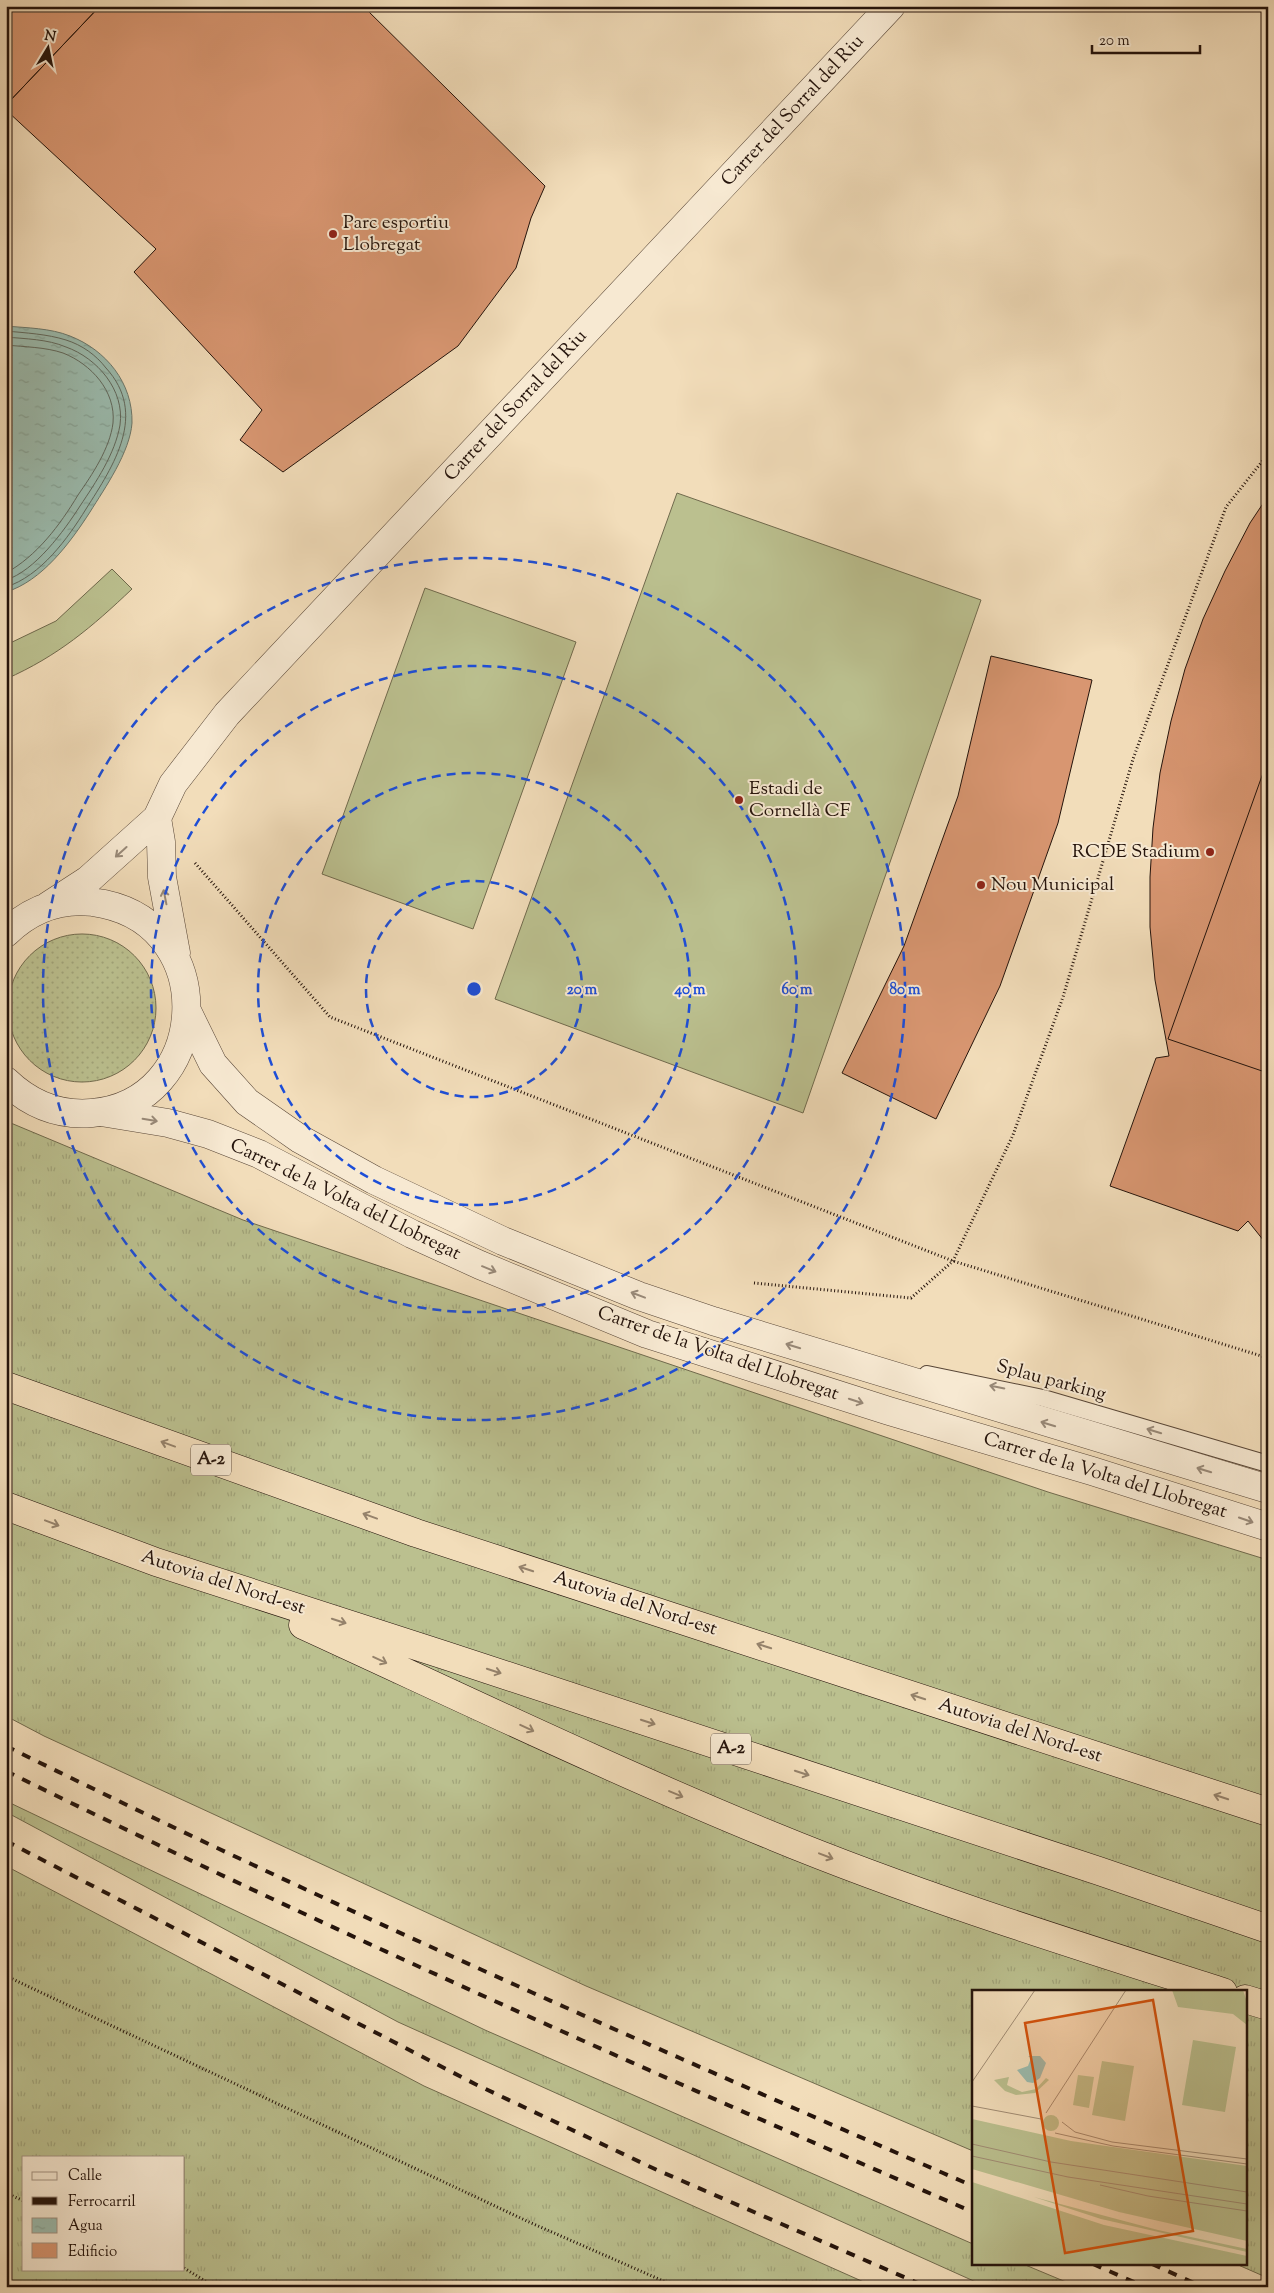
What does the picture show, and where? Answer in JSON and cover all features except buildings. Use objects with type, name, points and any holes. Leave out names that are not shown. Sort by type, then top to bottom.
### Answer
[{"type":"highway","name":"Autovia del Nord-est","points":[[6,1386],[425,1536],[1268,1812]]},
{"type":"highway","name":"Autovia del Nord-est","points":[[6,1506],[193,1574],[530,1683],[1268,1929]]},
{"type":"highway","points":[[193,1574],[583,1754],[776,1837],[978,1911],[1216,1990]]},
{"type":"highway","points":[[1246,1999],[1268,2006]]},
{"type":"street","name":"Carrer del Sorral del Riu","points":[[48,906],[88,880],[157,818],[174,784],[227,714],[891,6]]},
{"type":"street","points":[[6,1081],[31,1101],[46,1108],[65,1113],[101,1112],[134,1100],[160,1079],[179,1050],[188,1013],[184,979],[178,962],[162,877],[161,842],[157,818]]},
{"type":"street","points":[[6,933],[24,918],[48,906],[78,901],[94,902],[126,912],[156,931],[168,945],[178,962]]},
{"type":"street","name":"Carrer de la Volta del Llobregat","points":[[188,1013],[214,1064],[246,1102],[300,1139],[374,1180],[503,1241],[639,1296],[820,1354],[1268,1489]]},
{"type":"street","name":"Carrer de la Volta del Llobregat","points":[[101,1112],[168,1123],[208,1134],[259,1154],[420,1238],[647,1334],[889,1411],[1092,1471],[1268,1527]]},
{"type":"lane","name":"Splau parking","points":[[820,1354],[1034,1395],[1268,1464]]},
{"type":"path","points":[[754,1283],[911,1298],[954,1262],[1020,1116],[1063,997],[1133,759],[1226,507],[1268,454]]},
{"type":"path","points":[[191,858],[330,1017],[954,1262],[1268,1358]]},
{"type":"path","points":[[6,1976],[528,2222],[677,2287]]},
{"type":"path","points":[[6,2193],[22,2200]]},
{"type":"path","points":[[185,2269],[215,2287]]},
{"type":"green space","name":"Estadi de Cornellà CF","points":[[677,493],[981,600],[803,1113],[495,999]]},
{"type":"green space","points":[[112,569],[132,589],[74,640],[42,661],[6,679],[6,645],[56,621]]},
{"type":"green space","points":[[425,588],[576,642],[473,929],[322,874]]},
{"type":"green space","points":[[82,934],[110,940],[134,956],[150,980],[156,1008],[150,1036],[134,1060],[110,1076],[82,1082],[54,1076],[30,1060],[14,1036],[8,1008],[14,980],[30,956],[54,940]]},
{"type":"green space","points":[[6,1121],[243,1220],[1048,1492],[1268,1560],[1268,2278],[1241,2266],[1246,2266],[1246,1990],[972,1990],[972,2151],[586,1986],[44,1736],[6,1716]]},
{"type":"green space","points":[[6,1801],[485,2030],[972,2244],[972,2266],[1028,2266],[1078,2287],[987,2287],[398,2022],[6,1812]]},
{"type":"green space","points":[[6,1866],[424,2086],[875,2287],[6,2287]]},
{"type":"water","points":[[6,326],[55,331],[83,342],[95,350],[106,359],[122,382],[128,394],[132,423],[127,446],[122,458],[74,536],[43,570],[19,587],[6,592]]},
{"type":"railway","points":[[6,1746],[245,1861],[486,1972],[972,2186]]},
{"type":"railway","points":[[6,1771],[246,1886],[487,1998],[972,2212]]},
{"type":"railway","points":[[6,1841],[475,2084],[657,2170],[927,2287]]},
{"type":"railway","points":[[1098,2266],[1145,2287]]},
{"type":"railway","points":[[1156,2266],[1203,2287]]},
{"type":"place","name":"Parc esportiu Llobregat","points":[[333,234]]},
{"type":"place","name":"Estadi de Cornellà CF","points":[[739,800]]},
{"type":"place","name":"RCDE Stadium","points":[[1210,852]]},
{"type":"place","name":"Nou Municipal","points":[[981,885]]}]
